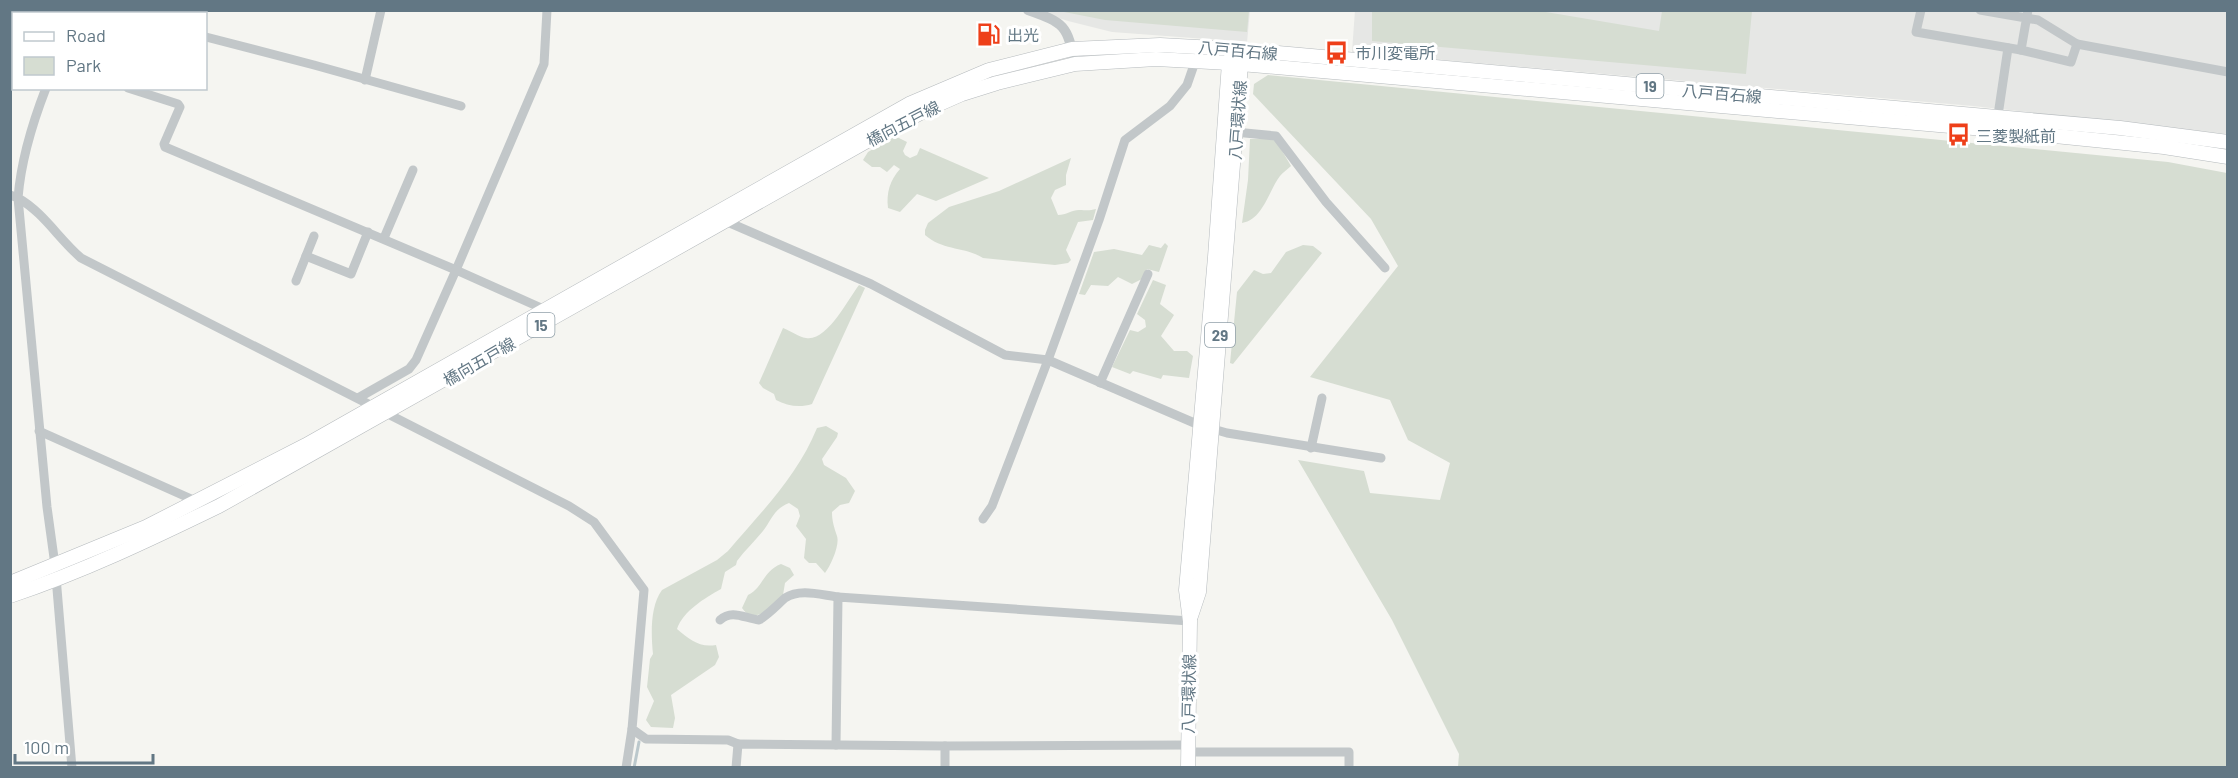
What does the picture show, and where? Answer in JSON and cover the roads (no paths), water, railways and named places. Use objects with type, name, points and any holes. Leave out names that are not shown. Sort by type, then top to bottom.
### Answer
[{"type":"main road","name":"八戸百石線","points":[[1072,49],[1160,45],[1234,48],[1996,124],[2228,156]]},
{"type":"main road","name":"八戸環状線","points":[[1205,427],[1227,256],[1235,132],[1234,48]]},
{"type":"main road","name":"橋向五戸線","points":[[10,596],[306,445],[871,124],[934,92],[989,70],[1072,49]]},
{"type":"main road","name":"八戸百石線","points":[[1075,64],[1125,60],[1235,64],[1996,124],[2120,129],[2228,142]]},
{"type":"main road","name":"橋向五戸線","points":[[10,583],[56,572],[153,538],[219,506],[876,136],[928,109],[962,94],[997,83],[1075,64]]},
{"type":"main road","name":"八戸環状線","points":[[1188,768],[1190,621],[1199,592],[1205,427],[1215,257],[1235,64]]},
{"type":"street","points":[[365,80],[381,10]]},
{"type":"street","points":[[358,398],[409,369],[416,360],[544,64],[547,10]]},
{"type":"street","points":[[1028,10],[1057,21],[1064,27],[1075,64]]},
{"type":"street","points":[[1921,10],[1917,32],[2020,50],[2071,62],[2077,44]]},
{"type":"street","points":[[1980,10],[2027,14],[2077,44],[2228,72]]},
{"type":"street","points":[[2020,50],[2027,14]]},
{"type":"street","points":[[207,38],[461,106]]},
{"type":"street","points":[[1996,124],[2008,48]]},
{"type":"street","points":[[983,519],[992,506],[1048,360],[1099,220],[1125,140],[1170,106],[1186,85],[1195,62]]},
{"type":"street","points":[[45,90],[33,123],[14,196],[46,507],[56,572],[72,768]]},
{"type":"street","points":[[134,90],[178,104],[180,107],[164,144],[165,147],[384,238],[558,316]]},
{"type":"street","points":[[1235,132],[1276,136],[1326,202],[1385,267]]},
{"type":"street","points":[[384,238],[413,170]]},
{"type":"street","points":[[14,196],[34,208],[81,258],[569,506],[594,522],[644,590],[632,729],[626,768]]},
{"type":"street","points":[[712,215],[871,284],[1005,355],[1048,360],[1205,427],[1311,448],[1381,458]]},
{"type":"street","points":[[306,255],[351,274],[368,232]]},
{"type":"street","points":[[296,281],[314,236]]},
{"type":"street","points":[[1100,383],[1148,274]]},
{"type":"street","points":[[380,386],[387,398]]},
{"type":"street","points":[[1311,448],[1322,398]]},
{"type":"street","points":[[39,431],[198,502]]},
{"type":"street","points":[[720,620],[732,613],[759,620],[769,614],[786,597],[800,592],[838,597],[1190,621]]},
{"type":"street","points":[[836,744],[838,597]]},
{"type":"street","points":[[632,729],[646,739],[728,740],[738,744],[1349,752],[1349,768]]},
{"type":"street","points":[[736,768],[738,744]]},
{"type":"street","points":[[945,746],[945,768]]},
{"type":"waterway","points":[[634,768],[639,742]]},
{"type":"place","name":"出光","points":[[989,34]]},
{"type":"place","name":"市川変電所","points":[[1337,52]]},
{"type":"place","name":"三菱製紙前","points":[[1958,135]]}]
